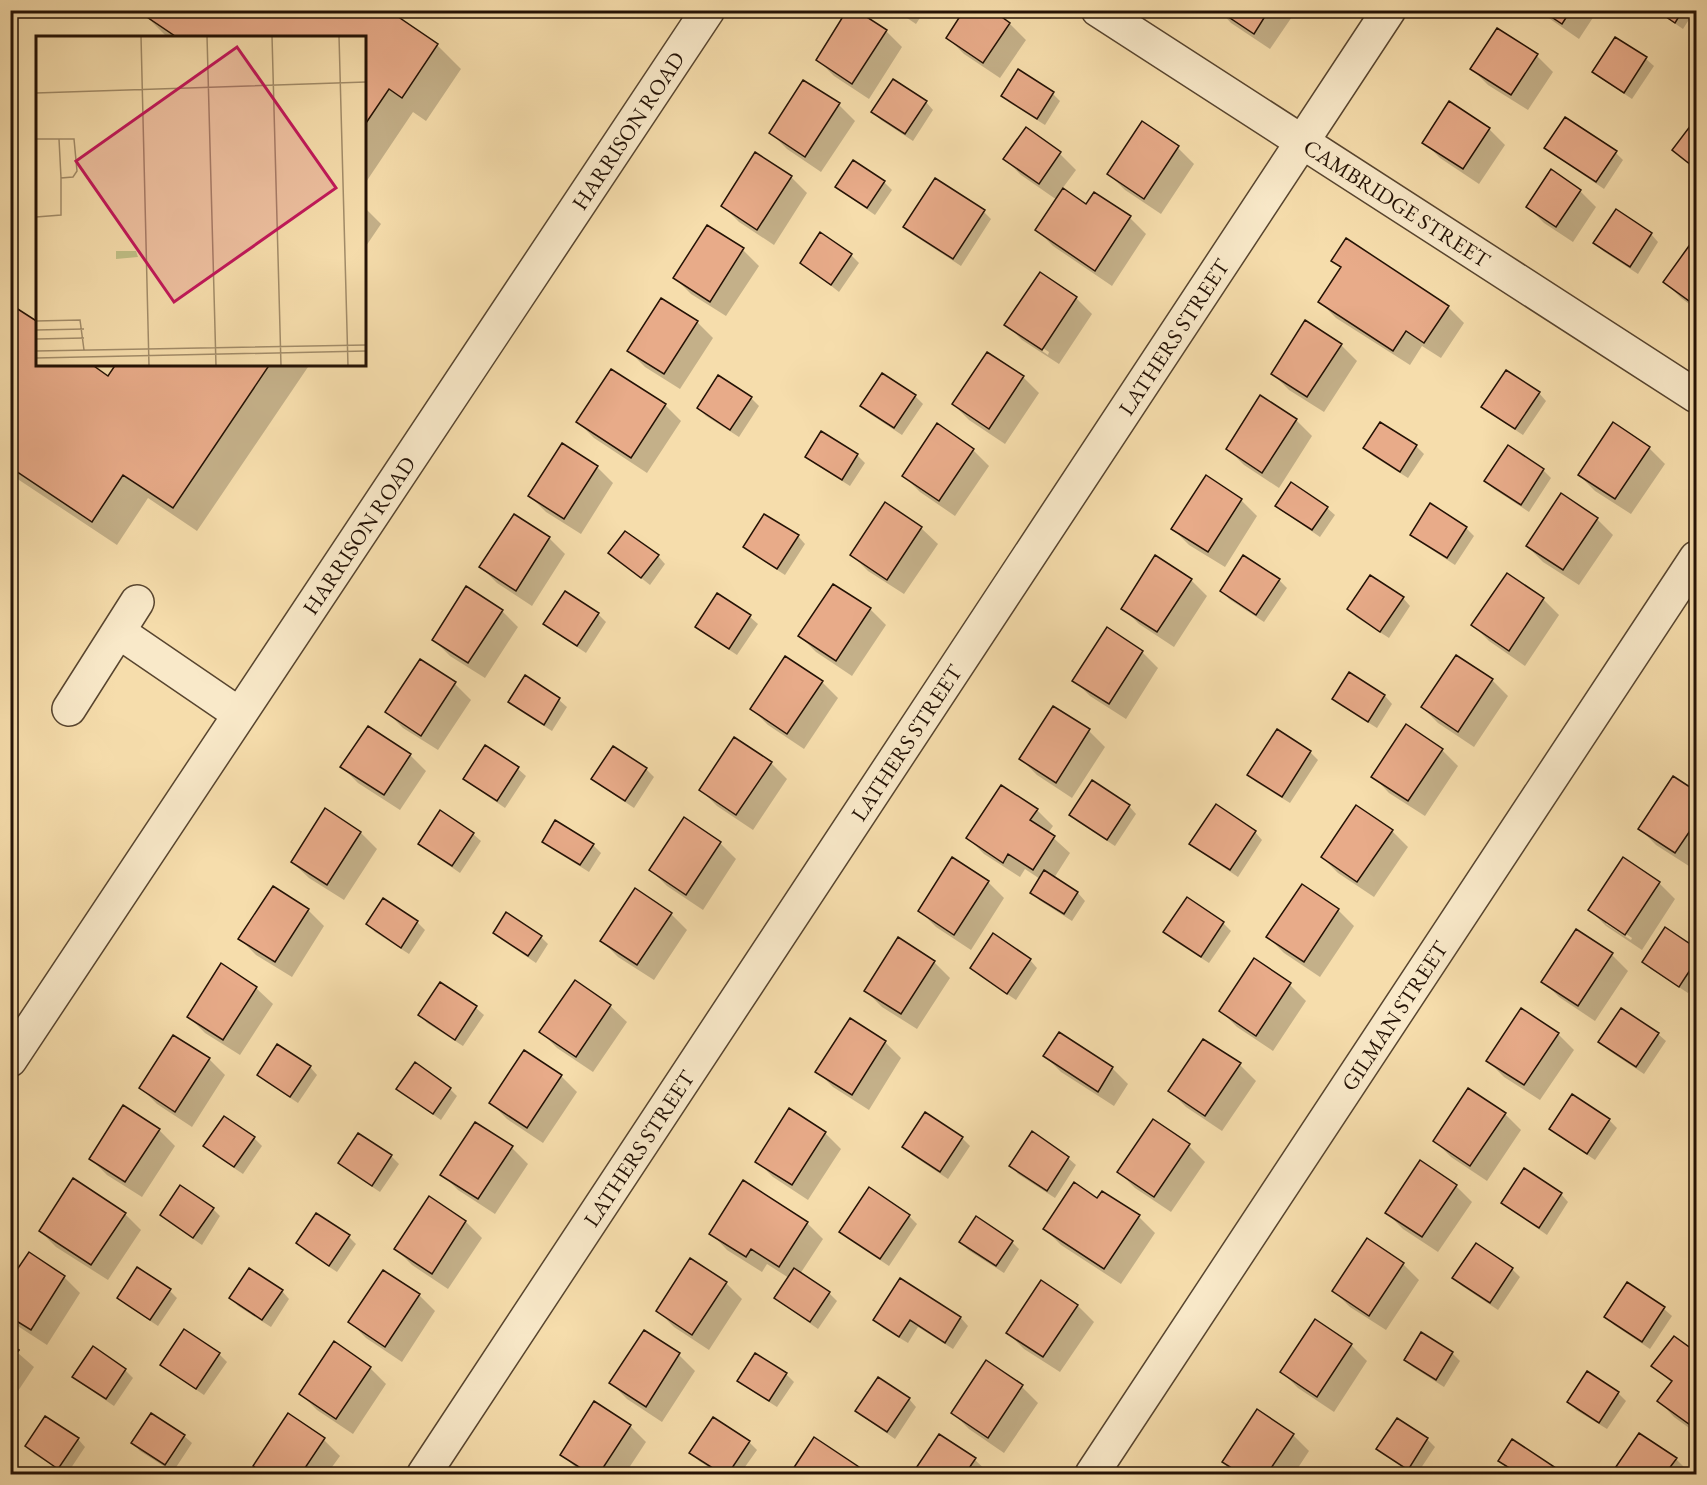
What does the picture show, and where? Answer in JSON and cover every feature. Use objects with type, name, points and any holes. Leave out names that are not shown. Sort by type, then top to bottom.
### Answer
[{"type":"street","name":"HARRISON ROAD","points":[[10,1060],[708,10]]},
{"type":"street","name":"CAMBRIDGE STREET","points":[[1098,10],[1696,396]]},
{"type":"street","name":"LATHERS STREET","points":[[424,1474],[1389,10]]},
{"type":"street","name":"GILMAN STREET","points":[[1092,1474],[1696,558]]},
{"type":"street","points":[[69,709],[137,602]]},
{"type":"street","points":[[119,632],[239,714]]},
{"type":"building","points":[[143,10],[388,10],[438,44],[402,98],[389,89],[366,123],[366,36],[175,36],[141,13]]},
{"type":"building","points":[[847,10],[856,10],[887,30],[852,84],[816,60]]},
{"type":"building","points":[[964,10],[992,10],[1010,23],[983,63],[946,38]]},
{"type":"building","points":[[1218,10],[1269,10],[1254,34]]},
{"type":"building","points":[[1541,10],[1571,10],[1562,24]]},
{"type":"building","points":[[1656,10],[1683,10],[1675,23]]},
{"type":"building","points":[[1497,28],[1538,54],[1511,95],[1470,69]]},
{"type":"building","points":[[1615,37],[1647,57],[1624,93],[1592,72]]},
{"type":"building","points":[[1018,69],[1054,92],[1037,119],[1001,96]]},
{"type":"building","points":[[893,79],[927,101],[905,134],[871,112]]},
{"type":"building","points":[[803,80],[840,103],[805,157],[769,133]]},
{"type":"building","points":[[1449,101],[1490,128],[1463,169],[1422,143]]},
{"type":"building","points":[[1565,117],[1617,151],[1596,182],[1544,148]]},
{"type":"building","points":[[1142,121],[1179,146],[1144,199],[1107,174]]},
{"type":"building","points":[[1691,125],[1696,129],[1696,169],[1672,150]]},
{"type":"building","points":[[1026,127],[1061,152],[1039,184],[1003,159]]},
{"type":"building","points":[[755,152],[792,176],[757,230],[721,206]]},
{"type":"building","points":[[853,160],[885,181],[867,208],[835,187]]},
{"type":"building","points":[[1551,169],[1581,190],[1556,227],[1526,207]]},
{"type":"building","points":[[935,178],[985,210],[953,259],[903,227]]},
{"type":"building","points":[[1063,188],[1086,204],[1094,192],[1131,216],[1095,271],[1035,230]]},
{"type":"building","points":[[1616,209],[1652,233],[1630,267],[1593,243]]},
{"type":"building","points":[[707,225],[744,248],[710,302],[673,278]]},
{"type":"building","points":[[820,232],[852,254],[831,285],[800,263]]},
{"type":"building","points":[[1346,238],[1449,306],[1424,343],[1406,331],[1393,351],[1318,302],[1341,267],[1331,261]]},
{"type":"building","points":[[1694,239],[1696,241],[1696,306],[1663,282]]},
{"type":"building","points":[[1040,272],[1077,297],[1042,350],[1004,325]]},
{"type":"building","points":[[661,298],[698,321],[664,374],[627,351]]},
{"type":"building","points":[[10,304],[36,321],[36,366],[94,366],[108,376],[115,366],[269,366],[173,508],[123,475],[92,522],[10,467]]},
{"type":"building","points":[[1305,320],[1342,344],[1307,397],[1271,374]]},
{"type":"building","points":[[987,352],[1024,376],[989,429],[952,404]]},
{"type":"building","points":[[611,369],[666,404],[631,458],[576,422]]},
{"type":"building","points":[[1506,370],[1540,392],[1515,429],[1481,407]]},
{"type":"building","points":[[882,373],[916,395],[894,428],[860,406]]},
{"type":"building","points":[[718,375],[752,397],[730,430],[697,408]]},
{"type":"building","points":[[1260,395],[1297,419],[1262,473],[1226,449]]},
{"type":"building","points":[[1380,422],[1417,445],[1400,472],[1363,448]]},
{"type":"building","points":[[1613,422],[1650,447],[1615,499],[1578,475]]},
{"type":"building","points":[[937,423],[974,449],[939,501],[902,476]]},
{"type":"building","points":[[821,431],[858,454],[842,480],[805,457]]},
{"type":"building","points":[[562,443],[598,466],[564,519],[528,496]]},
{"type":"building","points":[[1508,445],[1544,469],[1521,505],[1484,481]]},
{"type":"building","points":[[1206,475],[1242,499],[1208,552],[1171,529]]},
{"type":"building","points":[[1291,482],[1328,507],[1312,530],[1275,506]]},
{"type":"building","points":[[1561,493],[1598,518],[1563,570],[1526,546]]},
{"type":"building","points":[[885,502],[922,527],[887,580],[850,555]]},
{"type":"building","points":[[1430,503],[1467,527],[1447,558],[1410,535]]},
{"type":"building","points":[[514,514],[550,537],[516,591],[479,567]]},
{"type":"building","points":[[764,514],[799,535],[777,569],[743,547]]},
{"type":"building","points":[[625,531],[659,555],[641,578],[608,553]]},
{"type":"building","points":[[1155,555],[1192,579],[1157,632],[1121,609]]},
{"type":"building","points":[[1243,555],[1280,579],[1256,615],[1220,591]]},
{"type":"building","points":[[1507,573],[1544,598],[1509,651],[1471,625]]},
{"type":"building","points":[[1370,575],[1404,597],[1380,632],[1347,609]]},
{"type":"building","points":[[833,584],[871,608],[836,661],[798,636]]},
{"type":"building","points":[[466,586],[503,610],[468,663],[432,640]]},
{"type":"building","points":[[565,591],[599,613],[577,646],[543,624]]},
{"type":"building","points":[[717,593],[751,615],[729,649],[695,627]]},
{"type":"building","points":[[1107,627],[1143,651],[1109,704],[1072,681]]},
{"type":"building","points":[[1456,655],[1493,679],[1458,732],[1421,707]]},
{"type":"building","points":[[785,656],[823,681],[787,734],[750,709]]},
{"type":"building","points":[[420,659],[456,682],[421,736],[385,712]]},
{"type":"building","points":[[1349,672],[1385,695],[1368,722],[1332,699]]},
{"type":"building","points":[[525,675],[560,698],[544,725],[508,702]]},
{"type":"building","points":[[1053,706],[1090,729],[1056,783],[1019,759]]},
{"type":"building","points":[[1406,724],[1443,749],[1408,801],[1371,777]]},
{"type":"building","points":[[368,726],[411,754],[384,795],[340,767]]},
{"type":"building","points":[[1277,729],[1311,751],[1282,797],[1247,775]]},
{"type":"building","points":[[734,737],[772,762],[736,815],[699,790]]},
{"type":"building","points":[[485,745],[519,767],[497,801],[463,779]]},
{"type":"building","points":[[613,746],[647,768],[625,801],[591,779]]},
{"type":"building","points":[[1673,776],[1696,791],[1696,822],[1675,853],[1638,829]]},
{"type":"building","points":[[1092,780],[1130,805],[1107,840],[1069,815]]},
{"type":"building","points":[[1001,785],[1038,809],[1030,820],[1055,836],[1033,870],[1008,854],[1003,863],[966,838]]},
{"type":"building","points":[[1216,804],[1256,831],[1230,870],[1189,844]]},
{"type":"building","points":[[1356,805],[1393,830],[1357,882],[1321,857]]},
{"type":"building","points":[[325,808],[361,832],[327,885],[291,862]]},
{"type":"building","points":[[440,810],[474,833],[452,866],[418,844]]},
{"type":"building","points":[[684,817],[721,842],[686,895],[649,870]]},
{"type":"building","points":[[555,820],[594,844],[580,865],[542,842]]},
{"type":"building","points":[[952,857],[989,881],[954,935],[918,911]]},
{"type":"building","points":[[1623,857],[1660,882],[1625,935],[1588,910]]},
{"type":"building","points":[[1044,870],[1078,892],[1064,914],[1030,893]]},
{"type":"building","points":[[1302,884],[1339,909],[1304,962],[1266,937]]},
{"type":"building","points":[[273,886],[309,909],[275,962],[238,939]]},
{"type":"building","points":[[635,888],[672,913],[637,965],[600,941]]},
{"type":"building","points":[[1187,897],[1224,922],[1201,957],[1163,932]]},
{"type":"building","points":[[383,898],[418,921],[401,948],[366,924]]},
{"type":"building","points":[[506,912],[542,936],[528,956],[493,933]]},
{"type":"building","points":[[1665,927],[1696,948],[1696,961],[1679,987],[1642,962]]},
{"type":"building","points":[[1576,929],[1613,953],[1578,1006],[1541,982]]},
{"type":"building","points":[[993,933],[1031,959],[1007,994],[970,968]]},
{"type":"building","points":[[898,937],[935,961],[901,1014],[864,991]]},
{"type":"building","points":[[1254,958],[1291,983],[1256,1036],[1219,1011]]},
{"type":"building","points":[[221,963],[257,987],[223,1040],[187,1017]]},
{"type":"building","points":[[575,980],[611,1005],[576,1057],[539,1032]]},
{"type":"building","points":[[440,982],[477,1006],[455,1040],[418,1015]]},
{"type":"building","points":[[1521,1008],[1559,1033],[1524,1085],[1486,1061]]},
{"type":"building","points":[[1621,1008],[1659,1033],[1636,1067],[1598,1042]]},
{"type":"building","points":[[850,1018],[886,1041],[852,1095],[815,1072]]},
{"type":"building","points":[[1059,1032],[1113,1067],[1098,1092],[1043,1056]]},
{"type":"building","points":[[173,1035],[210,1058],[175,1112],[139,1088]]},
{"type":"building","points":[[1203,1039],[1241,1063],[1205,1116],[1168,1091]]},
{"type":"building","points":[[277,1044],[311,1066],[290,1097],[257,1075]]},
{"type":"building","points":[[524,1050],[562,1075],[527,1128],[489,1103]]},
{"type":"building","points":[[415,1062],[451,1088],[433,1114],[396,1089]]},
{"type":"building","points":[[1468,1088],[1506,1113],[1470,1166],[1433,1141]]},
{"type":"building","points":[[1572,1094],[1610,1119],[1587,1154],[1549,1129]]},
{"type":"building","points":[[123,1105],[160,1129],[125,1182],[89,1159]]},
{"type":"building","points":[[789,1108],[826,1132],[792,1185],[755,1162]]},
{"type":"building","points":[[925,1112],[963,1137],[940,1172],[902,1147]]},
{"type":"building","points":[[224,1116],[255,1137],[234,1167],[203,1146]]},
{"type":"building","points":[[1153,1119],[1190,1144],[1154,1197],[1117,1172]]},
{"type":"building","points":[[475,1122],[513,1146],[478,1199],[440,1175]]},
{"type":"building","points":[[1032,1131],[1069,1157],[1047,1191],[1009,1166]]},
{"type":"building","points":[[358,1133],[392,1155],[372,1186],[338,1163]]},
{"type":"building","points":[[1420,1160],[1457,1185],[1422,1237],[1385,1213]]},
{"type":"building","points":[[1524,1168],[1562,1193],[1539,1228],[1501,1203]]},
{"type":"building","points":[[73,1178],[126,1213],[91,1265],[39,1231]]},
{"type":"building","points":[[743,1180],[808,1222],[779,1267],[751,1249],[746,1257],[709,1234]]},
{"type":"building","points":[[1074,1182],[1097,1198],[1102,1191],[1140,1215],[1104,1269],[1043,1229]]},
{"type":"building","points":[[180,1185],[214,1208],[193,1238],[160,1215]]},
{"type":"building","points":[[869,1187],[910,1215],[880,1259],[839,1232]]},
{"type":"building","points":[[429,1196],[466,1221],[432,1274],[394,1249]]},
{"type":"building","points":[[316,1213],[350,1235],[329,1266],[296,1243]]},
{"type":"building","points":[[976,1216],[1013,1241],[996,1266],[959,1242]]},
{"type":"building","points":[[1367,1238],[1404,1263],[1369,1316],[1332,1291]]},
{"type":"building","points":[[1476,1243],[1513,1268],[1490,1303],[1452,1278]]},
{"type":"building","points":[[29,1252],[65,1276],[31,1330],[10,1317],[10,1280]]},
{"type":"building","points":[[690,1258],[727,1282],[692,1335],[656,1311]]},
{"type":"building","points":[[137,1267],[171,1289],[150,1320],[117,1298]]},
{"type":"building","points":[[249,1268],[283,1290],[262,1320],[229,1298]]},
{"type":"building","points":[[794,1268],[830,1292],[810,1322],[774,1298]]},
{"type":"building","points":[[383,1270],[420,1294],[385,1347],[348,1322]]},
{"type":"building","points":[[900,1278],[961,1317],[945,1343],[910,1320],[899,1337],[873,1320]]},
{"type":"building","points":[[1041,1280],[1078,1305],[1043,1357],[1006,1333]]},
{"type":"building","points":[[1627,1282],[1665,1307],[1642,1342],[1604,1317]]},
{"type":"building","points":[[1315,1319],[1352,1344],[1317,1397],[1280,1372]]},
{"type":"building","points":[[184,1329],[220,1353],[196,1389],[160,1365]]},
{"type":"building","points":[[644,1330],[680,1353],[646,1407],[609,1383]]},
{"type":"building","points":[[1421,1332],[1453,1352],[1436,1380],[1404,1360]]},
{"type":"building","points":[[1674,1336],[1696,1352],[1696,1423],[1693,1427],[1657,1401],[1672,1381],[1651,1366]]},
{"type":"building","points":[[334,1341],[371,1367],[336,1419],[299,1394]]},
{"type":"building","points":[[10,1345],[19,1350],[10,1363]]},
{"type":"building","points":[[93,1346],[126,1369],[106,1399],[72,1377]]},
{"type":"building","points":[[755,1353],[787,1373],[769,1401],[737,1381]]},
{"type":"building","points":[[986,1360],[1023,1385],[988,1438],[951,1413]]},
{"type":"building","points":[[1587,1371],[1619,1392],[1599,1423],[1567,1402]]},
{"type":"building","points":[[878,1377],[910,1398],[887,1432],[855,1411]]},
{"type":"building","points":[[594,1401],[631,1425],[599,1474],[590,1474],[560,1455]]},
{"type":"building","points":[[1257,1409],[1294,1434],[1267,1474],[1241,1474],[1222,1462]]},
{"type":"building","points":[[151,1413],[185,1435],[165,1465],[131,1443]]},
{"type":"building","points":[[288,1413],[325,1438],[301,1474],[265,1474],[253,1466]]},
{"type":"building","points":[[45,1416],[79,1438],[58,1469],[25,1446]]},
{"type":"building","points":[[713,1417],[750,1441],[728,1474],[722,1474],[689,1453]]},
{"type":"building","points":[[1397,1418],[1428,1438],[1408,1470],[1376,1449]]},
{"type":"building","points":[[1639,1433],[1677,1458],[1665,1474],[1611,1474]]},
{"type":"building","points":[[939,1434],[976,1458],[965,1474],[912,1474]]},
{"type":"building","points":[[814,1437],[862,1469],[859,1474],[795,1474],[791,1472]]},
{"type":"building","points":[[1512,1439],[1562,1472],[1561,1474],[1519,1474],[1498,1461]]}]
